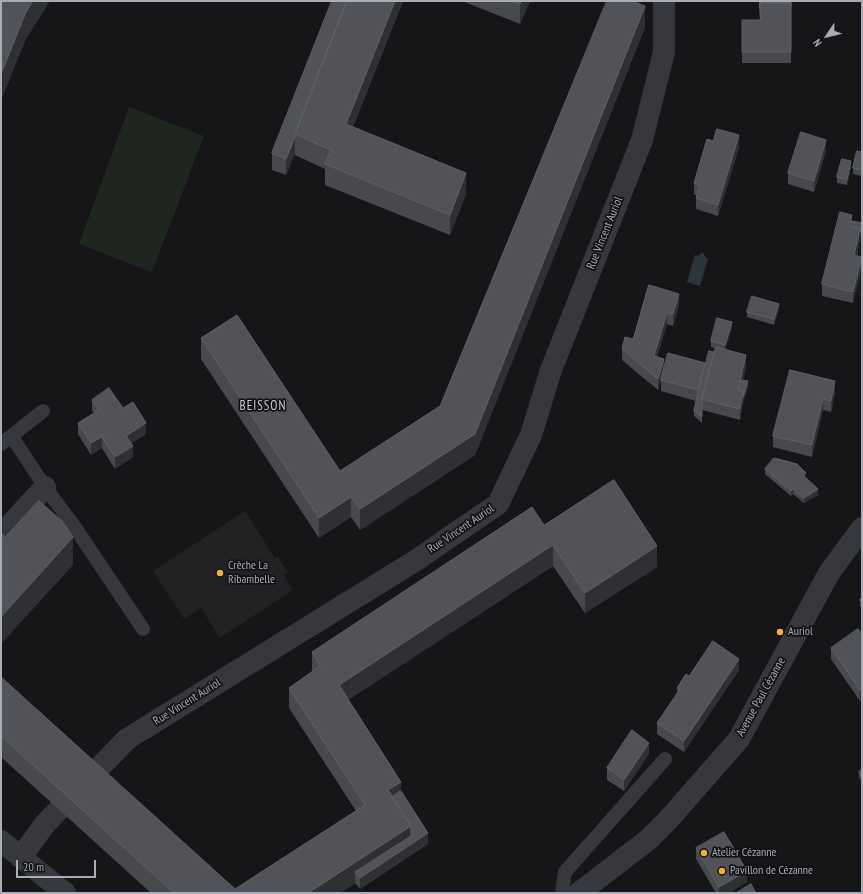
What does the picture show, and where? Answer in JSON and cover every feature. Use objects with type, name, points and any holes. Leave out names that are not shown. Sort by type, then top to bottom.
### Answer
[{"type":"street","name":"Rue Vincent Auriol","points":[[21,857],[45,824],[127,739],[415,561],[498,504],[531,435],[551,370],[642,140],[664,52],[664,1]]},
{"type":"street","points":[[1,535],[45,487]]},
{"type":"street","name":"Avenue Paul Cézanne","points":[[579,893],[649,839],[668,820],[739,739],[829,573],[862,528]]},
{"type":"street","points":[[1,841],[65,893]]},
{"type":"lane","points":[[43,411],[6,440],[45,487],[74,526],[143,629]]},
{"type":"lane","points":[[562,893],[565,872],[665,759]]},
{"type":"shaded area","points":[[129,107],[204,136],[152,272],[79,244]]},
{"type":"shaded area","points":[[703,252],[705,257],[708,259],[700,286],[687,282],[695,255],[698,256]]},
{"type":"shaded area","name":"Crèche La Ribambelle","points":[[245,511],[275,558],[278,557],[288,572],[284,575],[293,590],[220,638],[201,608],[184,619],[153,571]]},
{"type":"building","points":[[1,1],[33,1],[26,12],[1,74]]},
{"type":"building","points":[[332,1],[347,1],[286,159],[272,153]]},
{"type":"building","points":[[347,1],[395,1],[346,124],[466,173],[450,215],[325,164],[331,150],[295,134]]},
{"type":"building","points":[[513,1],[521,1],[520,4]]},
{"type":"building","points":[[607,1],[632,1],[645,6],[475,434],[360,509],[351,497],[319,518],[201,338],[237,315],[340,471],[440,406]]},
{"type":"building","points":[[760,1],[791,1],[791,3],[760,3]]},
{"type":"building","points":[[760,3],[791,3],[791,52],[742,52],[742,20],[760,20]]},
{"type":"building","points":[[717,129],[739,135],[718,205],[696,198],[700,185],[694,183],[707,139],[713,141]]},
{"type":"building","points":[[801,132],[826,140],[814,181],[788,173]]},
{"type":"building","points":[[857,151],[862,152],[862,170],[853,168]]},
{"type":"building","points":[[842,159],[851,161],[847,180],[837,177]]},
{"type":"building","points":[[840,212],[852,215],[849,226],[860,229],[854,255],[862,257],[853,292],[822,284]]},
{"type":"building","points":[[852,221],[862,223],[860,232],[860,229],[851,227]]},
{"type":"building","points":[[649,285],[679,294],[673,314],[667,313],[654,356],[664,359],[658,379],[622,349],[625,337],[633,339]]},
{"type":"building","points":[[752,296],[779,304],[774,319],[747,312]]},
{"type":"building","points":[[717,318],[732,322],[725,345],[711,341]]},
{"type":"building","points":[[716,347],[746,355],[738,390],[743,391],[740,409],[702,399]]},
{"type":"building","points":[[709,351],[714,352],[702,399],[702,417],[694,411]]},
{"type":"building","points":[[668,353],[705,363],[698,390],[661,380]]},
{"type":"building","points":[[790,370],[835,381],[831,401],[823,399],[812,445],[773,436]]},
{"type":"building","points":[[741,380],[748,381],[743,397],[743,391],[739,390]]},
{"type":"building","points":[[109,388],[123,408],[133,402],[146,423],[126,436],[133,446],[115,457],[102,437],[91,443],[78,423],[99,410],[92,400]]},
{"type":"building","points":[[774,458],[797,464],[806,473],[804,476],[818,489],[804,498],[793,489],[791,491],[765,469]]},
{"type":"building","points":[[614,480],[657,546],[585,593],[553,545],[339,685],[401,782],[388,790],[411,826],[308,893],[174,893],[1,736],[1,677],[235,889],[365,805],[289,688],[320,666],[312,652],[532,507],[544,525]]},
{"type":"building","points":[[39,501],[62,521],[73,537],[1,617],[1,533],[5,537]]},
{"type":"building","points":[[858,629],[862,634],[862,689],[860,690],[831,648]]},
{"type":"building","points":[[713,641],[739,659],[684,741],[657,723],[680,689],[677,688],[686,674],[689,676]]},
{"type":"building","points":[[632,730],[649,743],[624,780],[607,768]]},
{"type":"building","points":[[862,769],[862,778],[859,772]]},
{"type":"building","points":[[401,791],[428,833],[360,878],[355,872],[411,836],[411,826],[392,797]]},
{"type":"building","name":"Pavillon de Cézanne","points":[[724,832],[747,871],[719,887],[696,848]]},
{"type":"building","points":[[751,884],[756,893],[736,893]]},
{"type":"place","name":"Crèche La Ribambelle","points":[[220,573]]},
{"type":"place","name":"Auriol","points":[[780,632]]},
{"type":"place","name":"Atelier Cézanne","points":[[704,853]]},
{"type":"place","name":"Pavillon de Cézanne","points":[[722,871]]},
{"type":"district","name":"BEISSON","points":[[263,406]]}]
